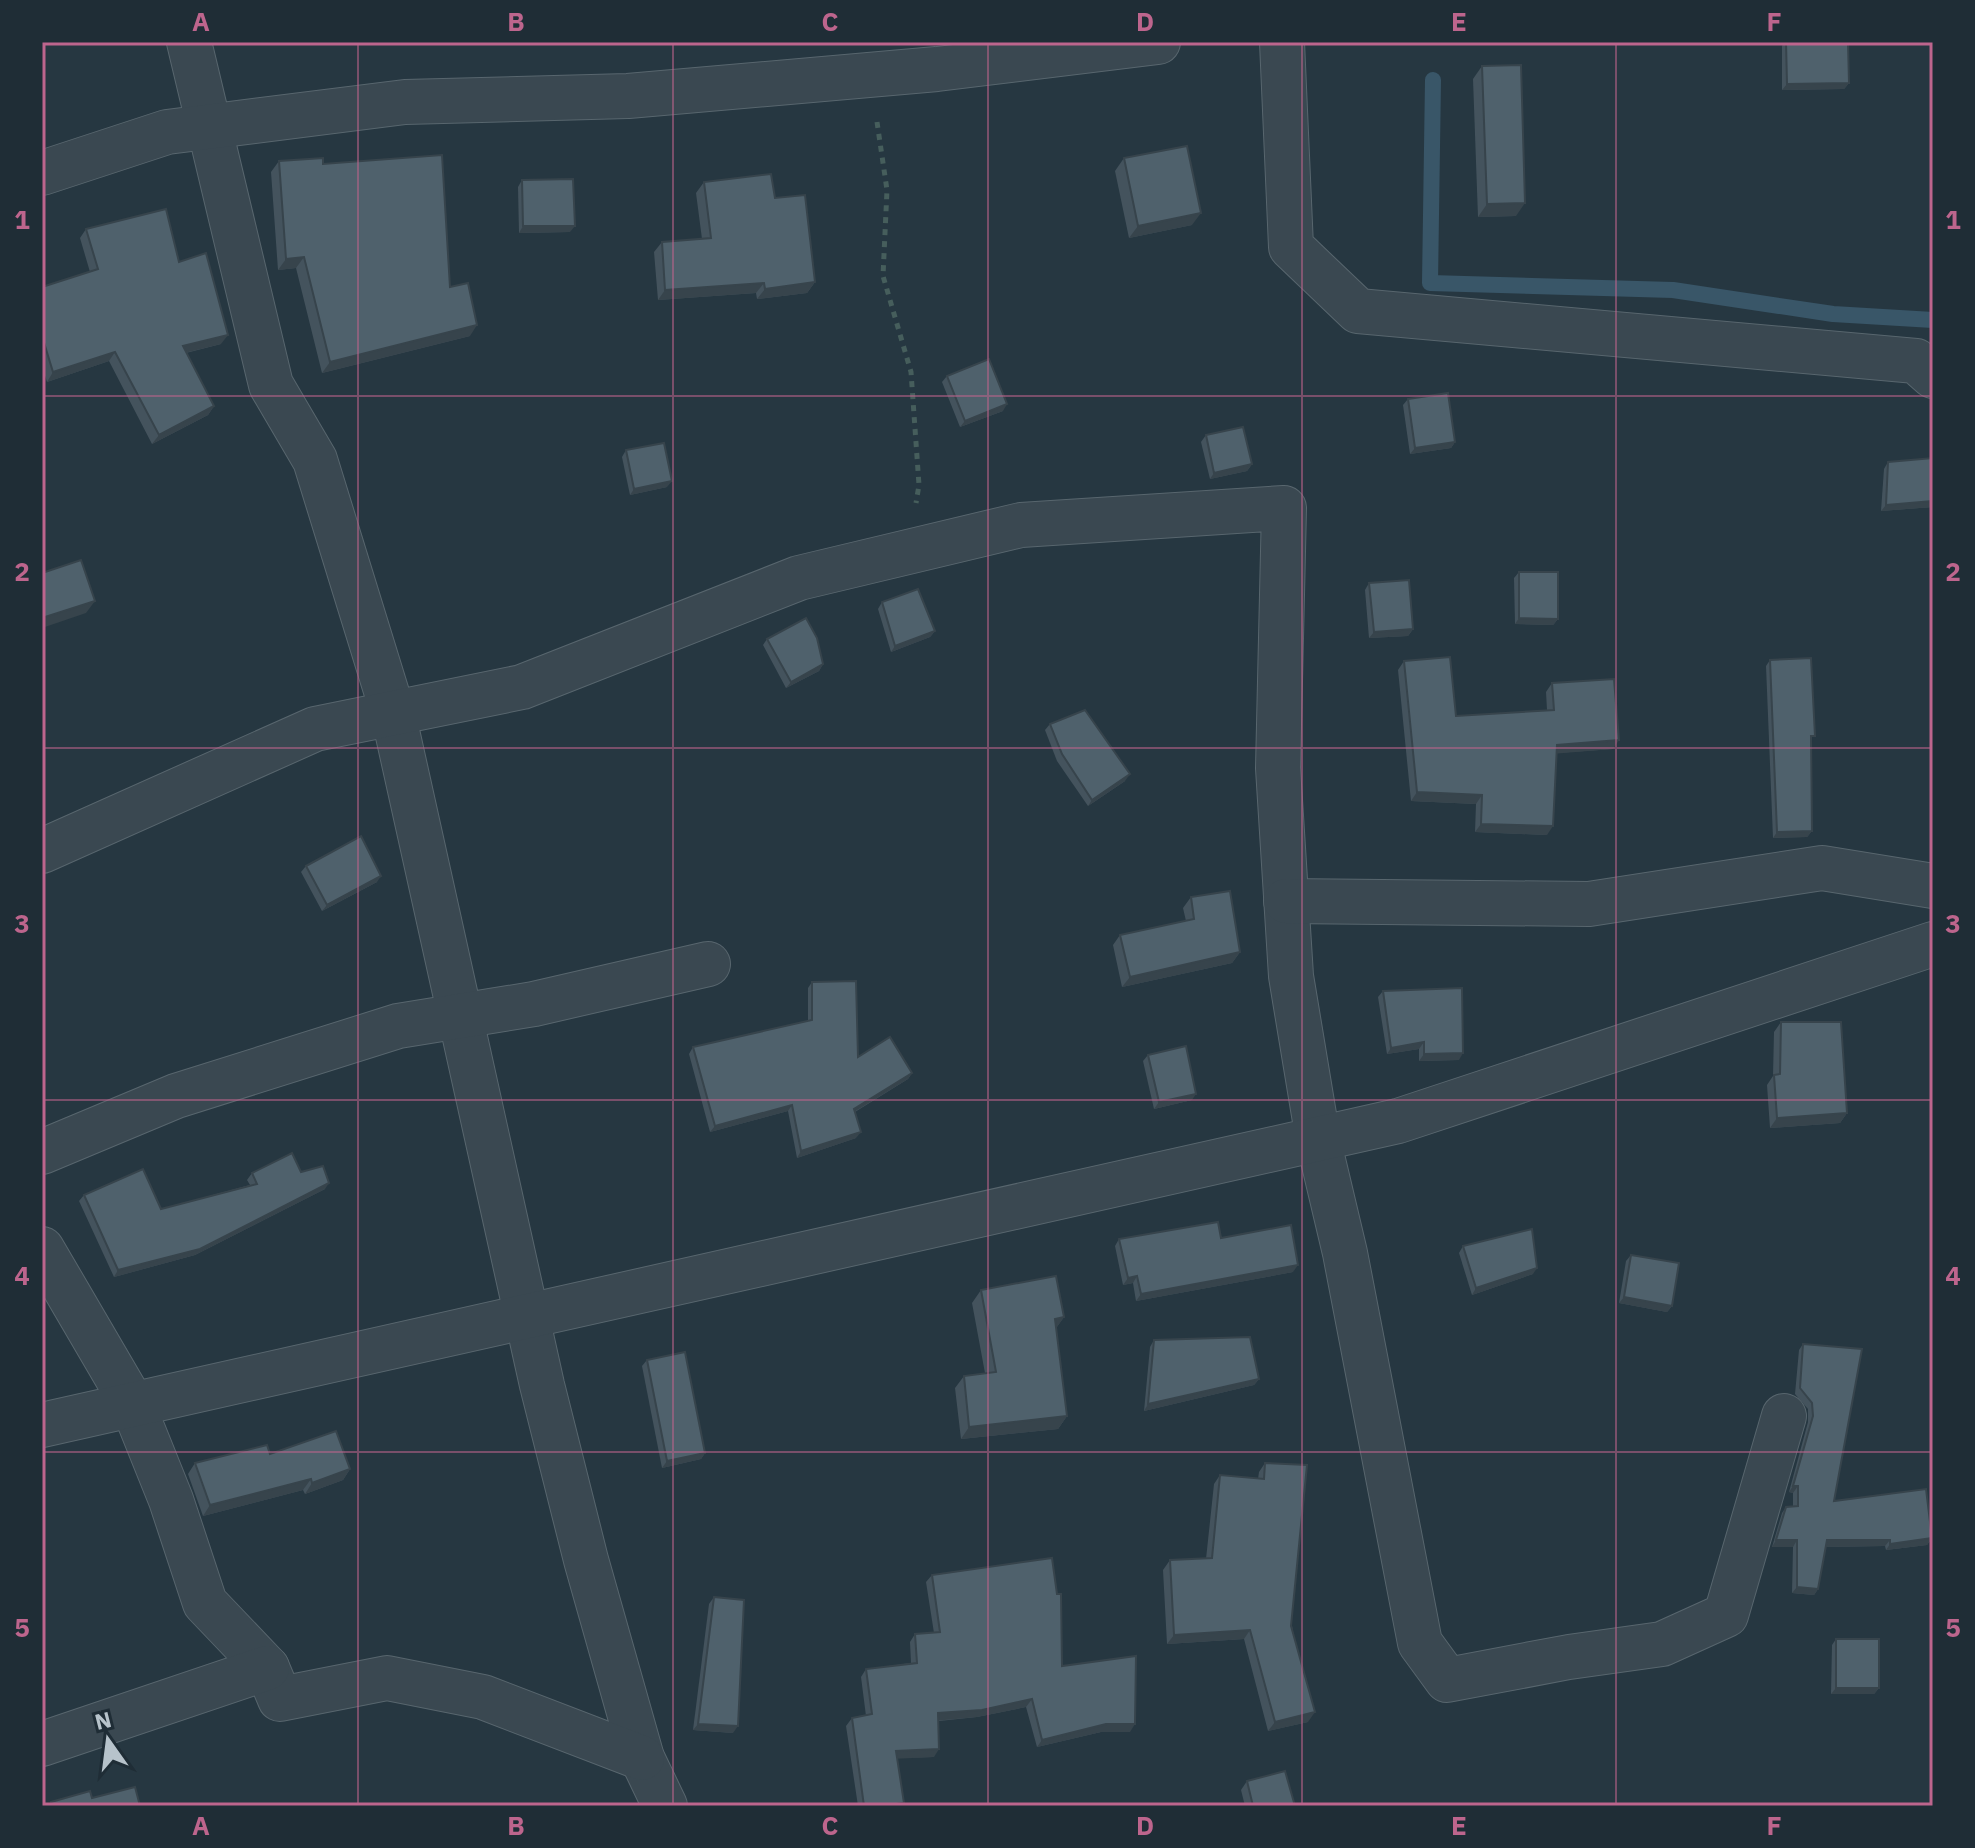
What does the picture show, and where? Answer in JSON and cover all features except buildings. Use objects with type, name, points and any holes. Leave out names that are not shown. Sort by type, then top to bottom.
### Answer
[{"type":"street","points":[[189,42],[271,385],[315,460],[393,713],[528,1319],[582,1546],[642,1758],[665,1806]]},
{"type":"street","points":[[42,173],[167,132],[405,102],[628,96],[1018,61],[1158,42]]},
{"type":"street","points":[[1282,42],[1291,247],[1358,311],[1916,361],[1933,376]]},
{"type":"street","points":[[42,851],[315,729],[522,687],[799,578],[1021,525],[1284,508],[1278,768],[1291,976],[1318,1139],[1345,1253],[1420,1643],[1447,1680],[1569,1657],[1662,1644],[1726,1615],[1784,1416]]},
{"type":"street","points":[[1286,901],[1589,904],[1822,868],[1933,886]]},
{"type":"street","points":[[42,1425],[528,1319],[1398,1121],[1933,944]]},
{"type":"street","points":[[42,1152],[190,1092],[398,1026],[534,1004],[708,964]]},
{"type":"street","points":[[42,1249],[132,1403],[171,1500],[205,1603],[267,1668],[280,1699],[387,1678],[483,1697],[642,1758]]},
{"type":"street","points":[[42,1744],[267,1668]]},
{"type":"path","points":[[871,74],[887,190],[883,276],[911,372],[919,485],[908,553]]},
{"type":"waterway","points":[[1433,80],[1430,283],[1673,290],[1833,314],[1933,320]]}]
